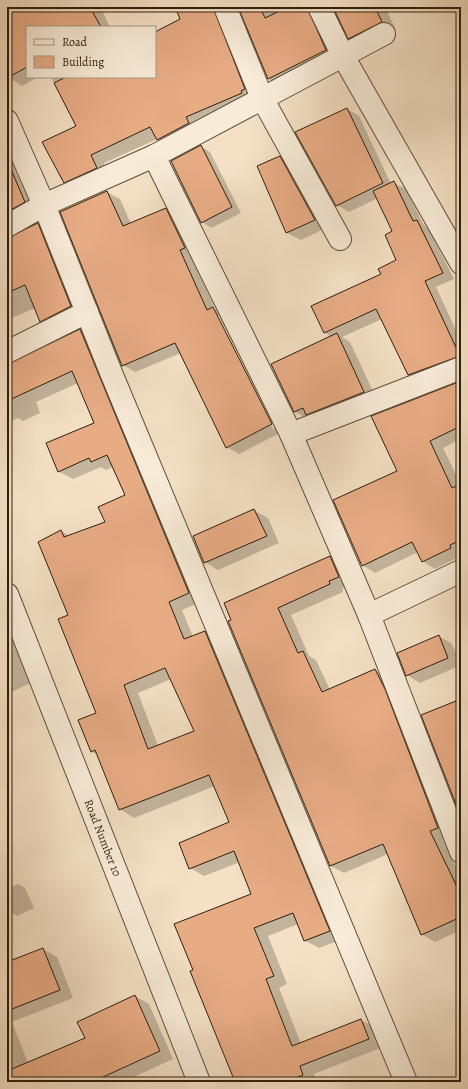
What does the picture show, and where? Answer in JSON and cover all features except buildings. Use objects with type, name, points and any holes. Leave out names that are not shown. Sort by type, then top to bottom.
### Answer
[{"type":"street","points":[[225,7],[262,98],[340,239]]},
{"type":"street","points":[[319,7],[342,56],[461,263]]},
{"type":"street","points":[[7,226],[44,205],[154,156],[384,34]]},
{"type":"street","points":[[7,121],[44,205],[406,1082]]},
{"type":"street","points":[[154,156],[291,434],[369,616],[461,852]]},
{"type":"street","points":[[7,352],[87,312]]},
{"type":"street","points":[[291,434],[461,368]]},
{"type":"street","points":[[369,616],[461,571]]},
{"type":"street","name":"Road Number 10","points":[[7,594],[200,1082]]}]
